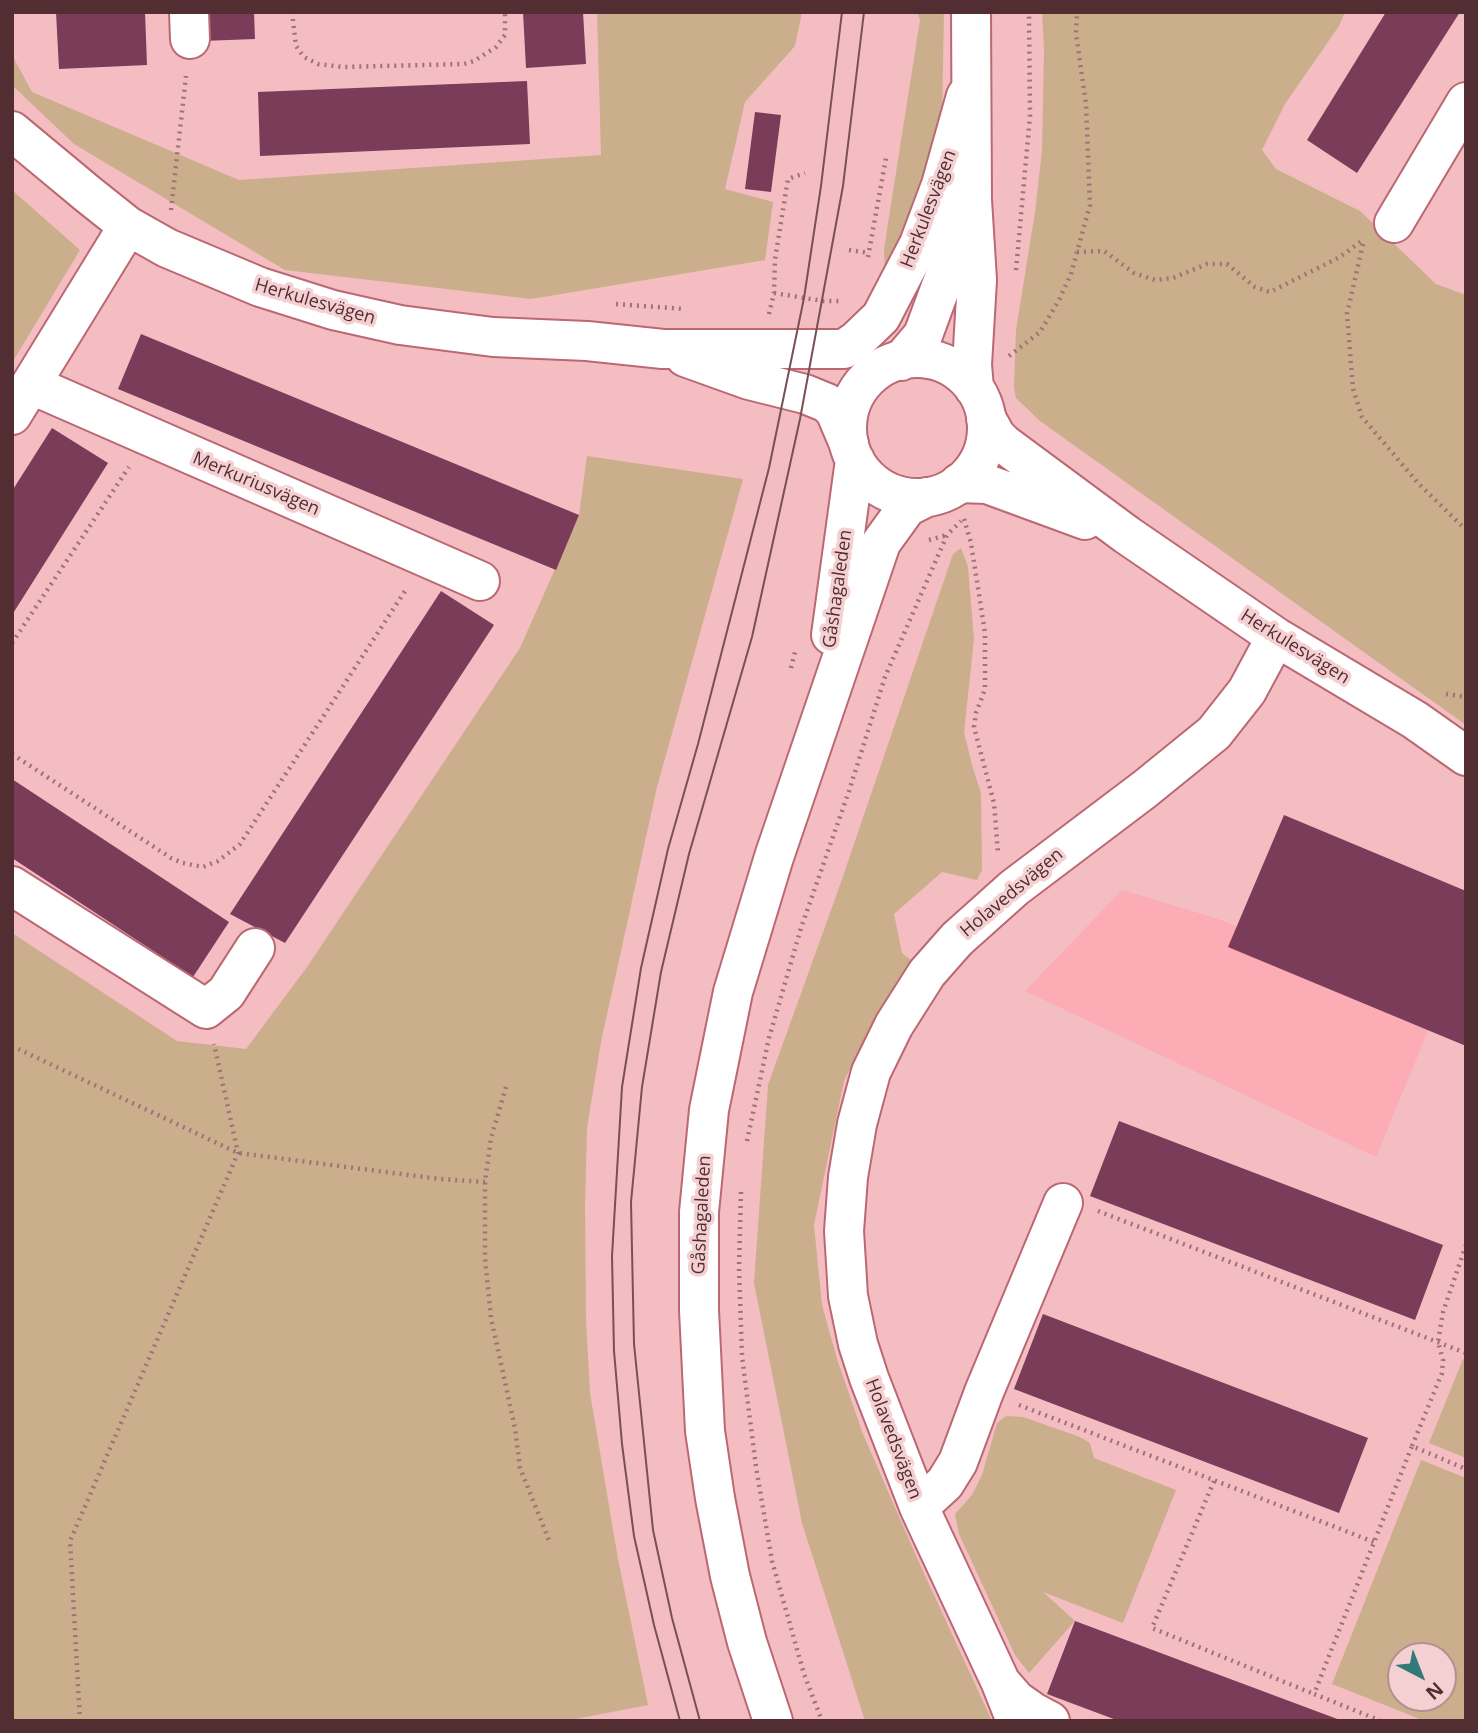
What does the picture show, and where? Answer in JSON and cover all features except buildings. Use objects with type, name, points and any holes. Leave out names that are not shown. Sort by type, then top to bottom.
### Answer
[{"type":"street","name":"Gåshagaleden","points":[[773,1721],[730,1576],[705,1431],[698,1310],[699,1212],[709,1110],[733,992],[820,717],[881,543],[907,508],[966,499],[986,436],[972,365],[977,280],[972,200],[971,30]]},
{"type":"street","name":"Herkulesvägen","points":[[844,349],[881,317],[919,244],[941,185],[967,95],[971,30]]},
{"type":"street","points":[[1379,231],[1466,102]]},
{"type":"street","name":"Herkulesvägen","points":[[12,131],[128,226],[167,248],[260,287],[368,318],[481,336],[587,341],[663,349],[844,349],[894,363]]},
{"type":"street","name":"Gåshagaleden","points":[[820,717],[852,452],[848,415],[864,382],[894,363],[923,335],[972,200]]},
{"type":"street","name":"Merkuriusvägen","points":[[128,226],[22,400],[149,438],[480,581]]},
{"type":"street","name":"Herkulesvägen","points":[[663,349],[749,380],[805,394],[827,403],[835,411],[852,452]]},
{"type":"street","points":[[894,363],[922,359],[944,364],[960,374],[980,403]]},
{"type":"street","name":"Herkulesvägen","points":[[980,403],[991,429],[1004,444],[1127,535],[1276,637],[1415,720],[1466,756]]},
{"type":"street","points":[[852,452],[868,478],[883,489],[902,497],[966,499]]},
{"type":"street","name":"Herkulesvägen","points":[[966,499],[1127,535]]},
{"type":"street","name":"Holavedsvägen","points":[[1016,1721],[919,1507],[858,1344],[848,1296],[844,1231],[848,1177],[857,1125],[871,1072],[894,1025],[927,973],[957,939],[1014,888],[1214,733],[1247,691],[1276,637]]},
{"type":"street","points":[[12,886],[206,1009],[226,993],[254,948]]},
{"type":"street","points":[[919,1507],[945,1483],[958,1462],[984,1392],[1063,1203]]},
{"type":"street","name":"Holavedsvägen","points":[[1001,1684],[1025,1706],[1050,1721]]},
{"type":"path","points":[[292,12],[296,46],[304,57],[318,64],[343,67],[464,64],[474,61],[496,47],[505,35],[505,12]]},
{"type":"path","points":[[1016,275],[1030,116],[1029,12]]},
{"type":"path","points":[[1009,347],[1008,357],[1040,332],[1071,274],[1090,205],[1086,104],[1076,33],[1077,12]]},
{"type":"path","points":[[171,210],[189,26]]},
{"type":"path","points":[[867,265],[886,158]]},
{"type":"path","points":[[768,319],[774,293],[775,259],[788,178],[805,173]]},
{"type":"path","points":[[159,203],[178,216]]},
{"type":"path","points":[[1379,231],[1346,314],[1353,389],[1362,417],[1418,483],[1466,530]]},
{"type":"path","points":[[849,250],[869,253]]},
{"type":"path","points":[[1077,252],[1104,251],[1135,273],[1155,280],[1173,278],[1207,264],[1227,264],[1255,287],[1270,292],[1340,257]]},
{"type":"path","points":[[606,304],[630,303],[685,309]]},
{"type":"path","points":[[12,643],[149,438]]},
{"type":"path","points":[[966,499],[985,633],[985,689],[974,727],[995,813],[999,847],[997,861]]},
{"type":"path","points":[[746,1150],[748,1128],[769,1038],[885,677],[947,535],[966,499]]},
{"type":"path","points":[[12,754],[171,858],[203,867],[218,861],[240,844],[427,558]]},
{"type":"path","points":[[80,1721],[70,1541],[238,1153],[206,1009]]},
{"type":"path","points":[[12,1046],[238,1153],[440,1179],[485,1182]]},
{"type":"path","points":[[506,1087],[491,1138],[485,1182],[485,1258],[491,1318],[515,1428],[520,1468],[550,1543]]},
{"type":"path","points":[[742,1184],[742,1356],[756,1467],[772,1561],[804,1674],[822,1721]]},
{"type":"path","points":[[1063,1203],[1089,1208],[1466,1353]]},
{"type":"path","points":[[1314,1694],[1442,1373],[1443,1360],[1438,1342],[1443,1312],[1466,1245]]},
{"type":"path","points":[[1462,1255],[1466,1261]]},
{"type":"path","points":[[984,1392],[1374,1542]]},
{"type":"path","points":[[1412,1447],[1466,1469]]},
{"type":"path","points":[[1214,1481],[1152,1628],[1381,1721]]},
{"type":"shaded area","points":[[597,12],[802,12],[795,46],[745,102],[725,189],[773,202],[765,260],[531,299],[285,270],[74,144],[12,85],[12,55],[32,92],[239,180],[601,155]]},
{"type":"shaded area","points":[[917,12],[944,12],[942,116],[922,202],[885,274],[884,249],[920,20]]},
{"type":"shaded area","points":[[1042,12],[1345,12],[1339,26],[1285,104],[1262,150],[1276,169],[1360,211],[1436,284],[1466,295],[1466,725],[1040,421],[1016,398],[1016,330],[1042,150]]},
{"type":"shaded area","points":[[12,190],[80,250],[12,363]]},
{"type":"shaded area","points":[[587,456],[743,479],[657,787],[601,1042],[587,1128],[586,1320],[590,1393],[618,1559],[648,1705],[565,1721],[12,1721],[12,933],[177,1041],[246,1049],[307,967],[520,648],[579,515]]},
{"type":"shaded area","points":[[961,548],[968,567],[974,639],[964,732],[981,793],[982,870],[977,880],[942,872],[894,914],[902,953],[912,961],[879,1011],[844,1081],[814,1225],[822,1305],[863,1434],[992,1721],[865,1721],[802,1523],[754,1283],[768,1085],[840,885],[953,554]]},
{"type":"shaded area","points":[[1122,890],[1218,919],[1437,1009],[1376,1157],[1025,991]]},
{"type":"shaded area","points":[[1463,1359],[1466,1360],[1466,1458],[1429,1443]]},
{"type":"shaded area","points":[[1006,1416],[1023,1417],[1080,1437],[1090,1443],[1094,1458],[1176,1490],[1123,1623],[1043,1592],[1075,1621],[1029,1673],[1015,1655],[959,1534],[955,1514],[972,1495],[982,1475],[997,1423]]},
{"type":"shaded area","points":[[1421,1460],[1466,1478],[1466,1721],[1425,1721],[1402,1712],[1457,1712],[1457,1642],[1387,1642],[1387,1706],[1332,1684]]},
{"type":"tram line","points":[[680,1721],[634,1536],[622,1444],[614,1351],[612,1256],[622,1087],[641,968],[668,849],[769,468],[804,298],[821,186],[842,12]]},
{"type":"tram line","points":[[700,1721],[672,1618],[653,1530],[634,1344],[631,1202],[642,1087],[661,972],[689,854],[752,637],[800,419],[843,186],[864,12]]}]
